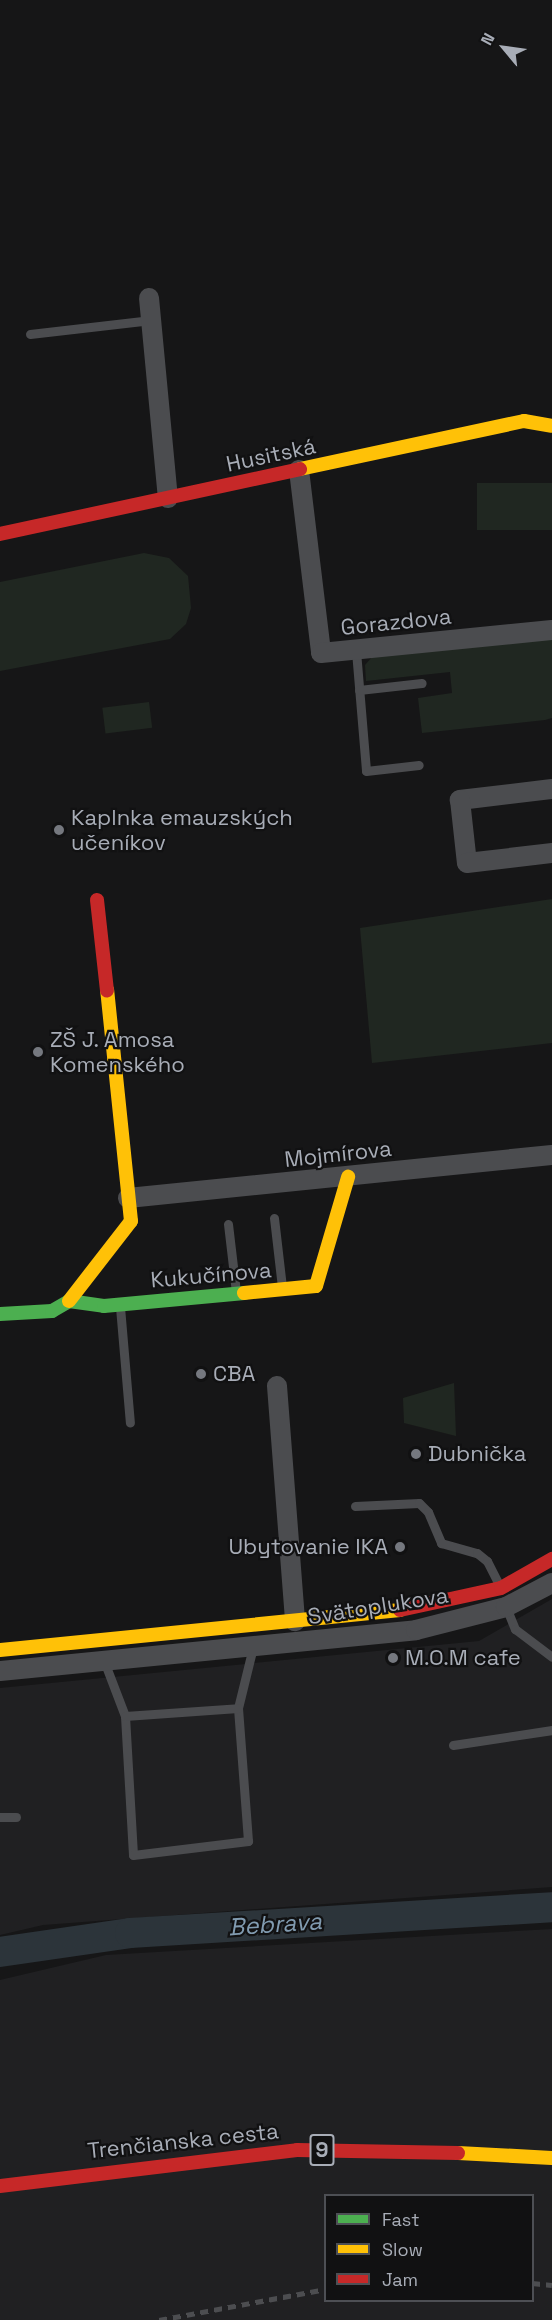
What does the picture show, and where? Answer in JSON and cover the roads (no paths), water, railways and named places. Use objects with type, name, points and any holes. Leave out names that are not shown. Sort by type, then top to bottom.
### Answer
[{"type":"street","points":[[149,298],[168,498]]},
{"type":"street","points":[[524,421],[552,416]]},
{"type":"street","name":"Husitská","points":[[0,534],[524,421],[552,426]]},
{"type":"street","name":"Gorazdova","points":[[299,470],[321,653],[552,630]]},
{"type":"street","points":[[552,789],[460,800],[467,862],[552,854]]},
{"type":"street","points":[[69,1301],[130,1221],[97,900]]},
{"type":"street","name":"Mojmírova","points":[[128,1198],[552,1155]]},
{"type":"street","name":"Kukučínova","points":[[0,1314],[52,1311],[69,1301],[120,1305],[316,1286],[348,1177]]},
{"type":"street","name":"Svätoplukova","points":[[277,1386],[295,1621]]},
{"type":"street","name":"Svätoplukova","points":[[0,1650],[412,1609],[501,1588],[552,1559]]},
{"type":"street","name":"Svätoplukova","points":[[0,1671],[416,1630],[506,1607],[552,1583]]},
{"type":"street","points":[[239,1627],[247,1648]]},
{"type":"street","name":"Trenčianska cesta","points":[[0,2186],[297,2150],[397,2149],[552,2158]]},
{"type":"lane","points":[[30,334],[151,320]]},
{"type":"lane","points":[[356,651],[366,771],[419,765]]},
{"type":"lane","points":[[359,690],[422,683]]},
{"type":"lane","points":[[274,1218],[282,1290]]},
{"type":"lane","points":[[228,1224],[236,1295]]},
{"type":"lane","points":[[120,1305],[130,1423]]},
{"type":"lane","points":[[355,1506],[419,1503],[428,1512],[441,1543],[477,1553],[487,1561],[501,1588]]},
{"type":"lane","points":[[506,1607],[515,1629],[552,1658]]},
{"type":"lane","points":[[104,1661],[125,1716],[134,1855],[248,1841],[238,1708],[247,1648]]},
{"type":"lane","points":[[125,1716],[238,1708]]},
{"type":"lane","points":[[453,1745],[552,1730]]},
{"type":"lane","points":[[0,1817],[16,1817]]},
{"type":"waterway","name":"Bebrava","points":[[0,1952],[130,1933],[552,1907]]},
{"type":"railway","points":[[534,2283],[552,2285]]},
{"type":"railway","points":[[159,2320],[324,2289]]},
{"type":"place","name":"Kaplnka emauzských učeníkov","points":[[59,830]]},
{"type":"place","name":"ZŠ J. Amosa Komenského","points":[[38,1052]]},
{"type":"place","name":"CBA","points":[[201,1374]]},
{"type":"place","name":"Dubnička","points":[[416,1454]]},
{"type":"place","name":"Ubytovanie IKA","points":[[400,1547]]},
{"type":"place","name":"M.O.M cafe","points":[[393,1658]]}]
